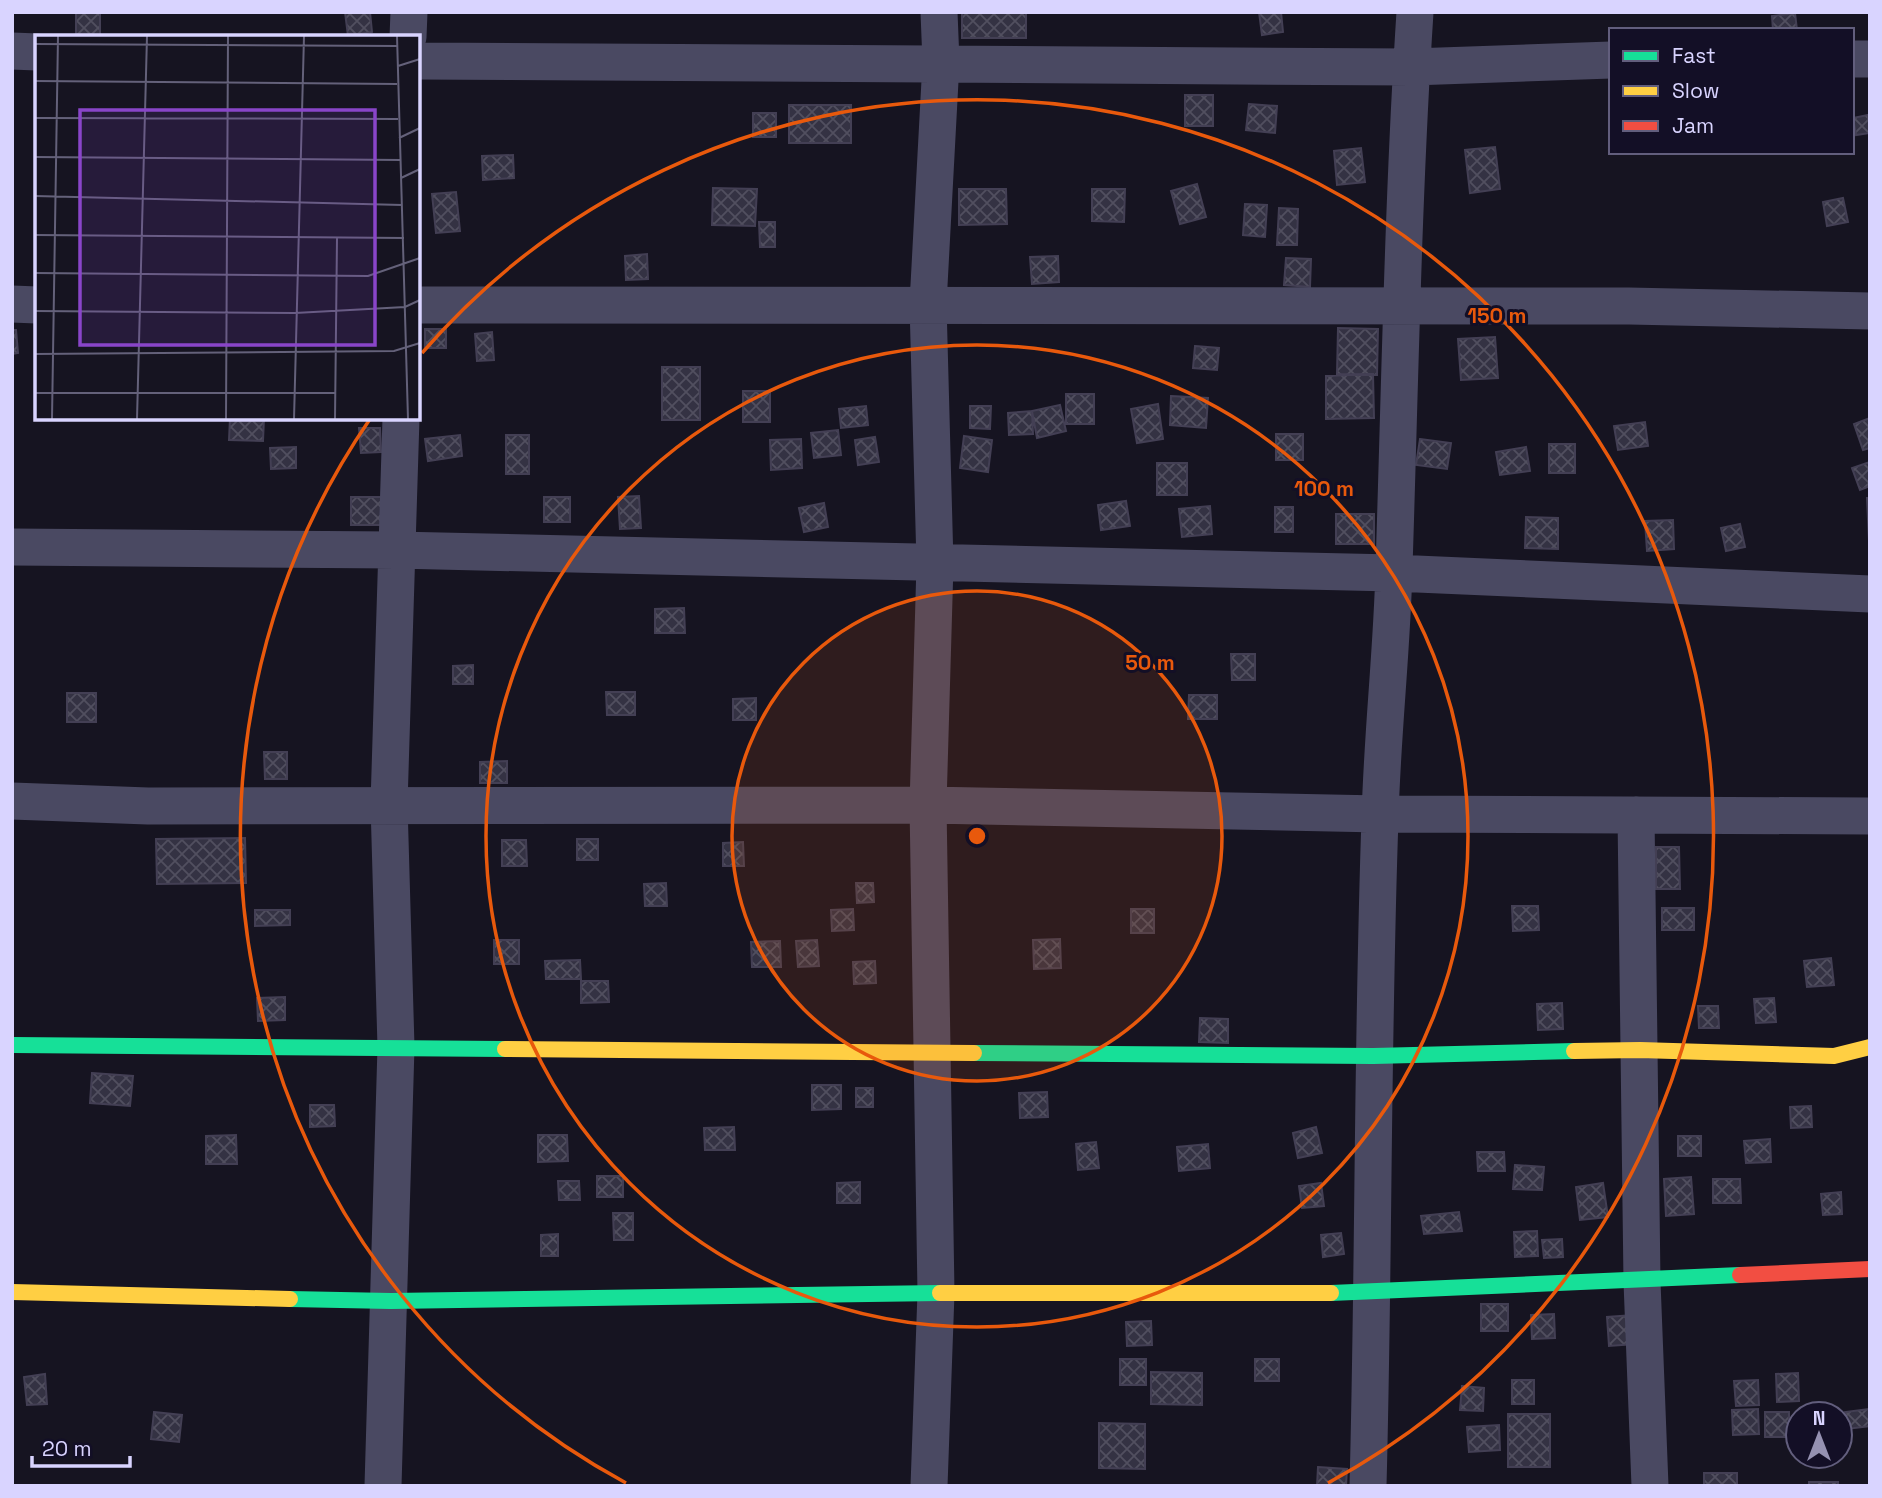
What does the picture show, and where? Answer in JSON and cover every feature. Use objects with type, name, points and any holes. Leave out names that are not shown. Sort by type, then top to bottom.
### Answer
[{"type":"street","points":[[408,35],[409,12]]},
{"type":"street","points":[[929,1486],[936,1293],[928,805],[934,565],[928,304],[940,62],[939,12]]},
{"type":"street","points":[[1368,1486],[1373,1293],[1373,1056],[1380,814],[1394,573],[1400,307],[1415,12]]},
{"type":"street","points":[[12,51],[35,52]]},
{"type":"street","points":[[420,61],[940,62],[1412,67],[1609,60]]},
{"type":"street","points":[[12,304],[35,305]]},
{"type":"street","points":[[420,305],[685,308],[928,304],[1629,306],[1870,311]]},
{"type":"street","points":[[383,1486],[391,1301],[396,1046],[389,804],[401,420]]},
{"type":"street","points":[[12,547],[396,550],[934,565],[1394,573],[1870,594]]},
{"type":"street","points":[[12,802],[148,806],[928,805],[1380,814],[1870,816]]},
{"type":"street","points":[[1636,815],[1642,1282],[1650,1486]]},
{"type":"street","points":[[12,1045],[396,1046],[933,1055],[1373,1056],[1640,1050],[1834,1056],[1870,1047]]},
{"type":"street","points":[[12,1292],[391,1301],[936,1293],[1373,1293],[1870,1269]]},
{"type":"building","points":[[76,12],[100,12],[100,35],[76,35]]},
{"type":"building","points":[[345,12],[370,12],[372,32],[348,35]]},
{"type":"building","points":[[962,12],[1026,12],[1026,38],[962,38]]},
{"type":"building","points":[[1259,12],[1281,12],[1283,32],[1262,35]]},
{"type":"building","points":[[1795,13],[1797,28],[1773,28],[1772,16]]},
{"type":"building","points":[[1185,95],[1213,95],[1213,126],[1185,126]]},
{"type":"building","points":[[1249,104],[1277,106],[1275,133],[1246,130]]},
{"type":"building","points":[[789,105],[851,105],[851,143],[789,143]]},
{"type":"building","points":[[753,113],[776,113],[776,137],[753,137]]},
{"type":"building","points":[[1868,115],[1870,133],[1856,135],[1854,118]]},
{"type":"building","points":[[1495,147],[1500,189],[1470,193],[1465,150]]},
{"type":"building","points":[[1361,148],[1365,182],[1337,185],[1334,151]]},
{"type":"building","points":[[513,155],[514,178],[483,180],[482,156]]},
{"type":"building","points":[[1197,184],[1206,217],[1180,224],[1171,191]]},
{"type":"building","points":[[713,188],[757,189],[755,226],[712,225]]},
{"type":"building","points":[[959,189],[1006,189],[1007,224],[959,225]]},
{"type":"building","points":[[1092,189],[1125,189],[1124,222],[1092,221]]},
{"type":"building","points":[[456,192],[460,231],[436,233],[432,194]]},
{"type":"building","points":[[1843,198],[1848,222],[1827,226],[1823,202]]},
{"type":"building","points":[[1245,204],[1267,205],[1265,237],[1243,235]]},
{"type":"building","points":[[1279,208],[1298,209],[1297,245],[1277,245]]},
{"type":"building","points":[[759,222],[775,222],[775,247],[760,247]]},
{"type":"building","points":[[647,254],[648,279],[626,280],[625,256]]},
{"type":"building","points":[[1058,256],[1059,282],[1032,284],[1030,257]]},
{"type":"building","points":[[1286,258],[1311,259],[1310,287],[1284,285]]},
{"type":"building","points":[[1338,328],[1378,329],[1377,375],[1337,374]]},
{"type":"building","points":[[425,329],[446,329],[446,348],[425,348]]},
{"type":"building","points":[[12,330],[16,330],[18,353],[12,354]]},
{"type":"building","points":[[492,332],[494,360],[477,361],[475,334]]},
{"type":"building","points":[[1495,337],[1498,378],[1461,380],[1458,339]]},
{"type":"building","points":[[1195,346],[1219,348],[1217,370],[1193,368]]},
{"type":"building","points":[[662,367],[700,367],[700,420],[662,420]]},
{"type":"building","points":[[1373,374],[1374,418],[1326,419],[1326,376]]},
{"type":"building","points":[[743,391],[770,391],[770,422],[743,422]]},
{"type":"building","points":[[1066,394],[1094,394],[1094,424],[1066,424]]},
{"type":"building","points":[[1171,396],[1208,398],[1206,428],[1170,425]]},
{"type":"building","points":[[1158,404],[1163,439],[1137,443],[1131,409]]},
{"type":"building","points":[[1060,405],[1066,431],[1037,438],[1032,411]]},
{"type":"building","points":[[866,406],[868,425],[841,428],[839,409]]},
{"type":"building","points":[[970,406],[991,406],[990,429],[970,428]]},
{"type":"building","points":[[1032,411],[1033,434],[1009,435],[1008,413]]},
{"type":"building","points":[[1870,418],[1870,448],[1863,450],[1854,424]]},
{"type":"building","points":[[230,420],[264,420],[263,441],[229,440]]},
{"type":"building","points":[[1645,422],[1648,446],[1618,450],[1614,426]]},
{"type":"building","points":[[359,428],[380,428],[381,452],[361,453]]},
{"type":"building","points":[[838,430],[841,455],[814,458],[811,433]]},
{"type":"building","points":[[1276,434],[1303,434],[1303,460],[1276,460]]},
{"type":"building","points":[[460,435],[462,456],[428,461],[425,439]]},
{"type":"building","points":[[506,435],[529,435],[529,474],[506,474]]},
{"type":"building","points":[[964,436],[992,440],[988,472],[960,468]]},
{"type":"building","points":[[875,437],[879,462],[858,465],[855,440]]},
{"type":"building","points":[[801,439],[802,468],[771,470],[770,440]]},
{"type":"building","points":[[1420,439],[1451,443],[1447,469],[1416,465]]},
{"type":"building","points":[[1549,444],[1575,444],[1575,473],[1549,473]]},
{"type":"building","points":[[296,447],[296,468],[271,469],[270,448]]},
{"type":"building","points":[[1526,447],[1530,471],[1500,475],[1496,452]]},
{"type":"building","points":[[1870,462],[1870,486],[1860,490],[1852,468]]},
{"type":"building","points":[[1157,463],[1187,463],[1187,495],[1157,495]]},
{"type":"building","points":[[639,496],[641,528],[620,529],[618,497]]},
{"type":"building","points":[[351,497],[381,497],[381,525],[351,525]]},
{"type":"building","points":[[544,497],[570,497],[570,522],[544,522]]},
{"type":"building","points":[[1867,498],[1870,498],[1870,541],[1869,541]]},
{"type":"building","points":[[1126,501],[1130,526],[1101,530],[1098,505]]},
{"type":"building","points":[[824,503],[828,527],[804,532],[799,508]]},
{"type":"building","points":[[1210,506],[1212,534],[1182,537],[1179,509]]},
{"type":"building","points":[[1275,507],[1293,507],[1293,532],[1275,532]]},
{"type":"building","points":[[1336,514],[1374,514],[1374,544],[1336,544]]},
{"type":"building","points":[[1526,517],[1558,518],[1558,549],[1525,548]]},
{"type":"building","points":[[1673,520],[1674,549],[1647,551],[1645,521]]},
{"type":"building","points":[[1740,524],[1745,547],[1726,551],[1721,528]]},
{"type":"building","points":[[684,608],[685,633],[655,633],[655,609]]},
{"type":"building","points":[[1231,654],[1255,654],[1255,680],[1232,680]]},
{"type":"building","points":[[473,665],[473,684],[453,684],[453,666]]},
{"type":"building","points":[[606,692],[635,692],[635,715],[607,715]]},
{"type":"building","points":[[67,693],[96,693],[96,722],[67,722]]},
{"type":"building","points":[[1189,695],[1217,695],[1217,719],[1188,719]]},
{"type":"building","points":[[756,698],[756,720],[733,720],[733,699]]},
{"type":"building","points":[[264,752],[287,752],[287,779],[265,779]]},
{"type":"building","points":[[507,761],[507,783],[480,783],[480,762]]},
{"type":"building","points":[[245,838],[246,883],[157,884],[156,839]]},
{"type":"building","points":[[577,839],[598,839],[598,860],[577,860]]},
{"type":"building","points":[[502,840],[526,840],[527,866],[502,866]]},
{"type":"building","points":[[743,842],[744,866],[723,866],[723,843]]},
{"type":"building","points":[[1656,847],[1679,847],[1680,889],[1656,889]]},
{"type":"building","points":[[666,883],[667,906],[645,906],[644,884]]},
{"type":"building","points":[[856,883],[873,883],[874,902],[857,903]]},
{"type":"building","points":[[1512,906],[1538,906],[1539,930],[1513,931]]},
{"type":"building","points":[[1662,908],[1694,908],[1694,930],[1662,930]]},
{"type":"building","points":[[853,909],[854,930],[832,931],[831,910]]},
{"type":"building","points":[[1131,909],[1154,909],[1154,933],[1131,933]]},
{"type":"building","points":[[255,910],[290,910],[290,925],[255,926]]},
{"type":"building","points":[[1060,939],[1061,968],[1034,969],[1033,940]]},
{"type":"building","points":[[494,940],[519,940],[519,964],[494,964]]},
{"type":"building","points":[[817,940],[819,966],[798,967],[796,941]]},
{"type":"building","points":[[780,941],[781,967],[752,967],[751,942]]},
{"type":"building","points":[[1831,958],[1834,985],[1807,987],[1804,961]]},
{"type":"building","points":[[580,960],[581,979],[546,979],[545,961]]},
{"type":"building","points":[[875,961],[876,983],[854,984],[853,962]]},
{"type":"building","points":[[581,981],[608,981],[609,1002],[581,1003]]},
{"type":"building","points":[[285,997],[285,1020],[258,1021],[257,998]]},
{"type":"building","points":[[1774,998],[1776,1022],[1756,1023],[1754,999]]},
{"type":"building","points":[[1562,1003],[1563,1029],[1538,1030],[1537,1004]]},
{"type":"building","points":[[1698,1006],[1718,1006],[1719,1028],[1699,1028]]},
{"type":"building","points":[[1200,1018],[1228,1019],[1228,1043],[1199,1042]]},
{"type":"building","points":[[92,1073],[133,1076],[130,1106],[90,1103]]},
{"type":"building","points":[[812,1085],[841,1085],[841,1109],[812,1110]]},
{"type":"building","points":[[856,1088],[873,1088],[873,1107],[856,1107]]},
{"type":"building","points":[[1047,1092],[1048,1117],[1020,1118],[1019,1093]]},
{"type":"building","points":[[310,1105],[334,1105],[335,1126],[310,1127]]},
{"type":"building","points":[[1811,1106],[1812,1127],[1791,1128],[1790,1107]]},
{"type":"building","points":[[734,1127],[735,1150],[705,1150],[704,1128]]},
{"type":"building","points":[[1316,1127],[1322,1153],[1298,1158],[1293,1133]]},
{"type":"building","points":[[236,1135],[237,1164],[206,1164],[206,1136]]},
{"type":"building","points":[[538,1135],[567,1135],[568,1161],[538,1162]]},
{"type":"building","points":[[1678,1136],[1701,1136],[1701,1156],[1678,1156]]},
{"type":"building","points":[[1770,1139],[1771,1162],[1746,1163],[1744,1141]]},
{"type":"building","points":[[1096,1142],[1099,1168],[1078,1170],[1076,1144]]},
{"type":"building","points":[[1208,1144],[1210,1168],[1179,1171],[1177,1147]]},
{"type":"building","points":[[1477,1152],[1504,1152],[1505,1171],[1478,1171]]},
{"type":"building","points":[[1515,1165],[1544,1167],[1542,1190],[1513,1189]]},
{"type":"building","points":[[597,1176],[623,1176],[623,1197],[597,1197]]},
{"type":"building","points":[[1691,1177],[1694,1214],[1666,1216],[1664,1179]]},
{"type":"building","points":[[1713,1179],[1740,1179],[1741,1203],[1713,1203]]},
{"type":"building","points":[[558,1181],[579,1181],[580,1200],[559,1200]]},
{"type":"building","points":[[860,1182],[860,1203],[837,1203],[837,1183]]},
{"type":"building","points":[[1321,1183],[1324,1206],[1302,1208],[1299,1186]]},
{"type":"building","points":[[1603,1183],[1608,1217],[1580,1220],[1576,1187]]},
{"type":"building","points":[[1841,1192],[1842,1214],[1823,1215],[1821,1194]]},
{"type":"building","points":[[1459,1212],[1462,1231],[1424,1234],[1421,1216]]},
{"type":"building","points":[[613,1213],[633,1213],[633,1240],[614,1240]]},
{"type":"building","points":[[1537,1231],[1538,1256],[1515,1257],[1514,1232]]},
{"type":"building","points":[[1341,1233],[1344,1254],[1323,1257],[1321,1235]]},
{"type":"building","points":[[558,1234],[558,1256],[541,1256],[541,1235]]},
{"type":"building","points":[[1562,1239],[1563,1257],[1544,1258],[1542,1240]]},
{"type":"building","points":[[1481,1304],[1508,1304],[1508,1331],[1481,1331]]},
{"type":"building","points":[[1554,1314],[1555,1338],[1532,1339],[1531,1315]]},
{"type":"building","points":[[1633,1315],[1635,1344],[1609,1346],[1607,1317]]},
{"type":"building","points":[[1151,1321],[1152,1345],[1127,1346],[1126,1322]]},
{"type":"building","points":[[1120,1359],[1146,1359],[1146,1385],[1120,1385]]},
{"type":"building","points":[[1255,1359],[1279,1359],[1279,1381],[1255,1381]]},
{"type":"building","points":[[1151,1372],[1202,1373],[1202,1405],[1151,1404]]},
{"type":"building","points":[[1798,1373],[1799,1400],[1777,1402],[1776,1374]]},
{"type":"building","points":[[45,1374],[47,1404],[27,1405],[24,1377]]},
{"type":"building","points":[[1512,1380],[1534,1380],[1534,1404],[1512,1404]]},
{"type":"building","points":[[1758,1380],[1759,1405],[1736,1406],[1734,1381]]},
{"type":"building","points":[[1462,1386],[1484,1388],[1483,1411],[1460,1410]]},
{"type":"building","points":[[1758,1409],[1759,1434],[1733,1435],[1732,1410]]},
{"type":"building","points":[[1870,1409],[1870,1426],[1854,1428],[1854,1411]]},
{"type":"building","points":[[154,1412],[182,1415],[179,1442],[151,1439]]},
{"type":"building","points":[[1765,1412],[1784,1412],[1784,1437],[1765,1437]]},
{"type":"building","points":[[1508,1414],[1550,1414],[1550,1467],[1508,1467]]},
{"type":"building","points":[[1099,1423],[1145,1424],[1145,1469],[1099,1468]]},
{"type":"building","points":[[1499,1425],[1500,1450],[1469,1452],[1467,1427]]},
{"type":"building","points":[[1318,1467],[1347,1469],[1346,1486],[1317,1486]]},
{"type":"building","points":[[1704,1473],[1737,1473],[1737,1486],[1704,1486]]},
{"type":"building","points":[[1809,1482],[1838,1482],[1838,1486],[1809,1486]]},
{"type":"traffic: fast","points":[[12,1045],[505,1049]]},
{"type":"traffic: fast","points":[[974,1053],[1373,1056],[1574,1051]]},
{"type":"traffic: fast","points":[[1331,1293],[1740,1275]]},
{"type":"traffic: fast","points":[[290,1299],[391,1301],[940,1293]]},
{"type":"traffic: slow","points":[[1574,1051],[1640,1050],[1834,1056],[1870,1047]]},
{"type":"traffic: slow","points":[[505,1049],[974,1053]]},
{"type":"traffic: slow","points":[[12,1292],[290,1299]]},
{"type":"traffic: slow","points":[[940,1293],[1331,1293]]},
{"type":"traffic: jam","points":[[1740,1275],[1870,1269]]}]
